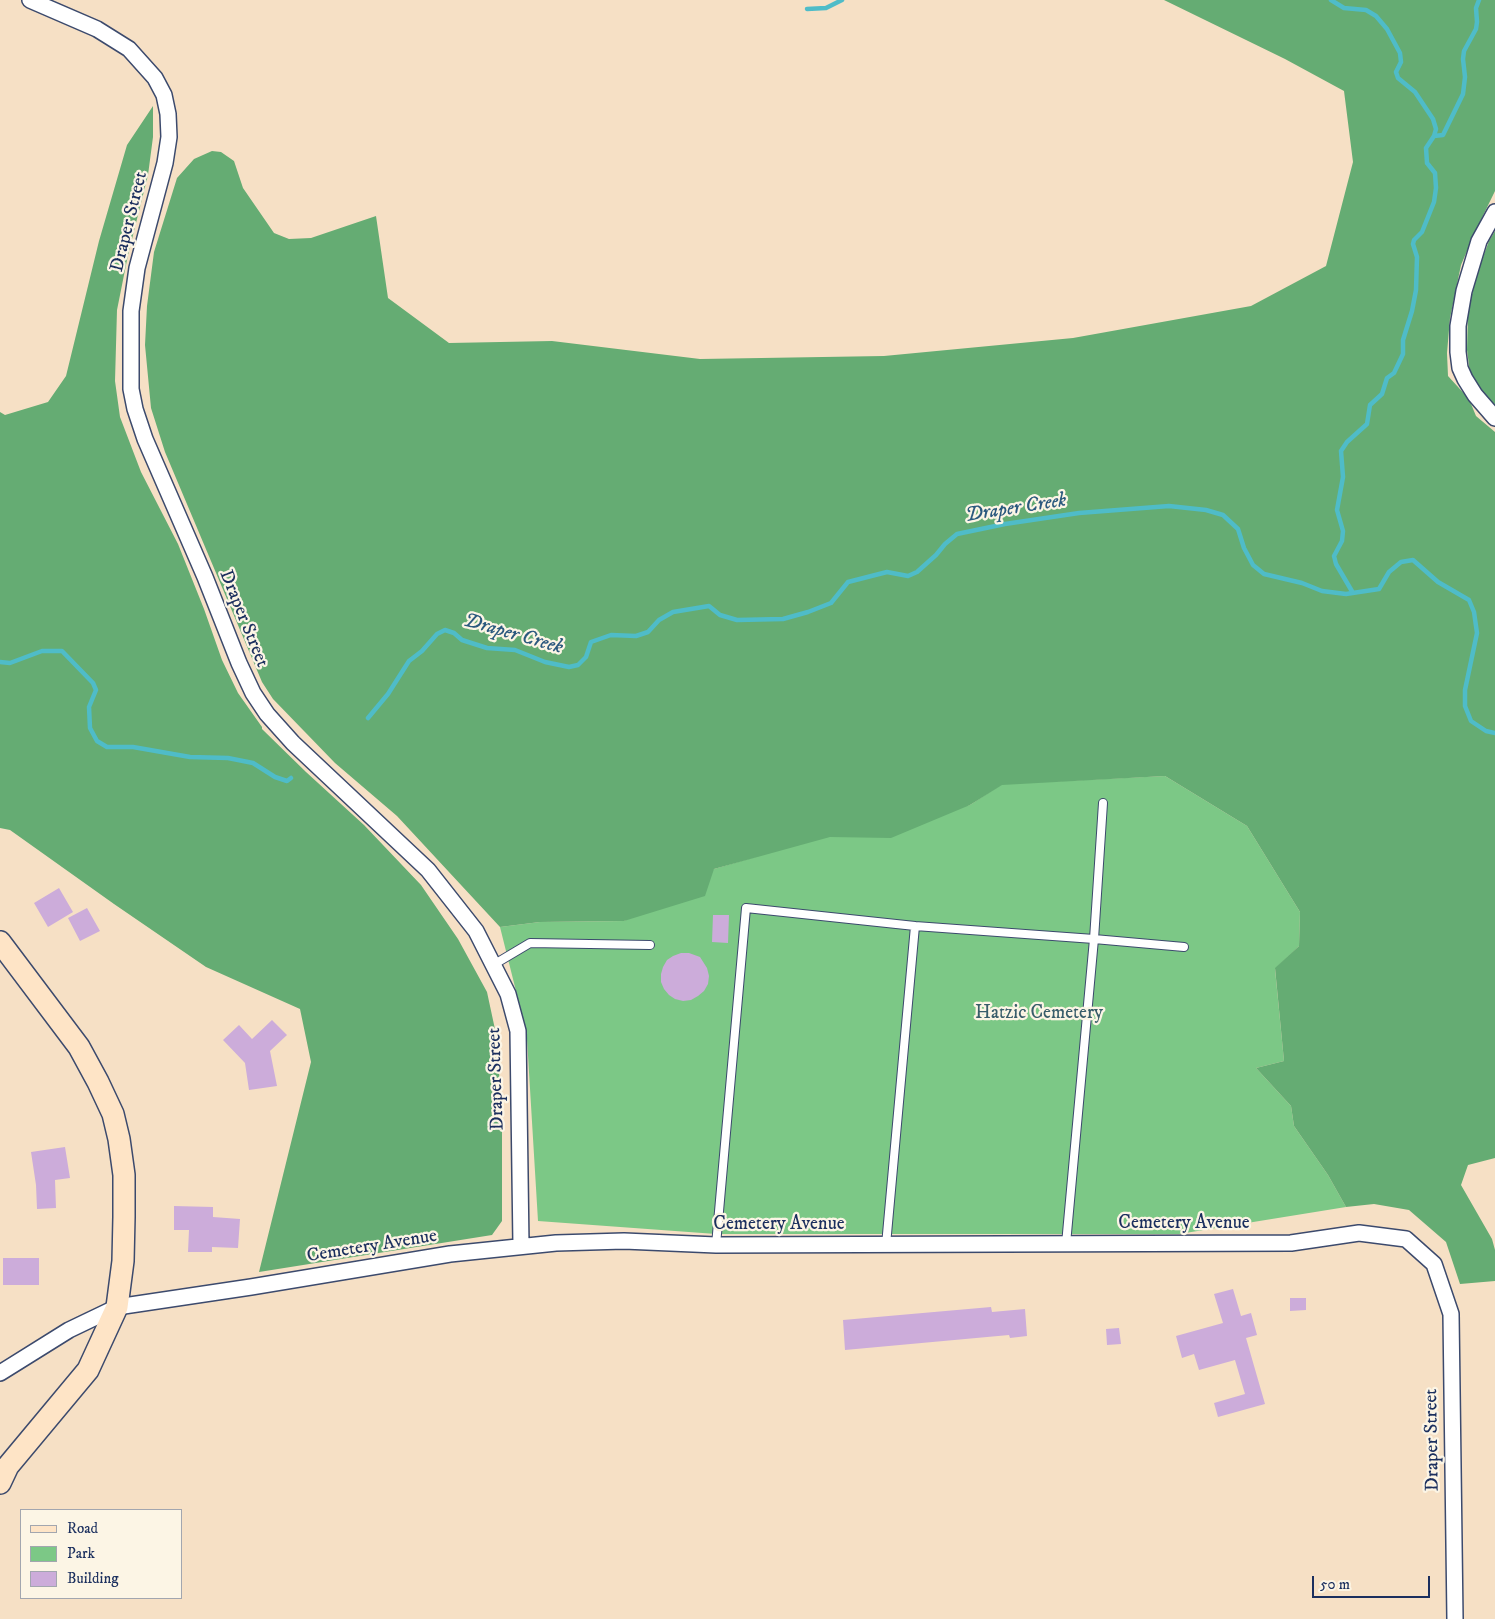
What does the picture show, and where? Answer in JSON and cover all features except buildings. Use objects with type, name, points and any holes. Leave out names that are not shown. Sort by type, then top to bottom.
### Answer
[{"type":"main road","points":[[0,942],[78,1047],[98,1082],[112,1114],[119,1140],[124,1175],[123,1261],[118,1306],[88,1370],[8,1466],[0,1483]]},
{"type":"street","name":"Draper Street","points":[[30,0],[97,29],[129,49],[155,78],[164,95],[168,114],[169,137],[165,163],[137,268],[131,312],[131,389],[135,409],[145,439],[253,693],[267,714],[292,743],[428,870],[476,931],[508,994],[518,1031],[521,1246]]},
{"type":"street","points":[[1495,212],[1479,241],[1464,291],[1458,326],[1458,352],[1460,368],[1465,379],[1475,395],[1495,418]]},
{"type":"street","name":"Cemetery Avenue","points":[[0,1373],[69,1330],[118,1306],[242,1289],[450,1254],[556,1243],[624,1241],[716,1245],[886,1245],[1291,1243],[1359,1233],[1406,1239],[1434,1264]]},
{"type":"street","name":"Draper Street","points":[[1434,1264],[1451,1314],[1455,1619]]},
{"type":"lane","points":[[1066,1244],[1094,939],[1103,803]]},
{"type":"lane","points":[[716,1245],[746,908],[914,926],[1184,947]]},
{"type":"lane","points":[[886,1245],[914,926]]},
{"type":"lane","points":[[493,965],[530,943],[650,945]]},
{"type":"green space","points":[[1164,0],[1495,0],[1495,191],[1461,265],[1450,318],[1447,353],[1448,376],[1469,399],[1476,416],[1495,432],[1495,1158],[1468,1165],[1461,1185],[1492,1239],[1495,1250],[1495,1281],[1460,1284],[1446,1242],[1409,1210],[1374,1204],[1346,1207],[1328,1175],[1294,1126],[1291,1106],[1256,1068],[1284,1061],[1275,968],[1299,946],[1300,912],[1247,826],[1165,776],[1002,785],[970,805],[891,838],[830,837],[714,869],[705,896],[624,921],[540,922],[500,927],[397,816],[335,763],[273,699],[262,682],[165,452],[151,408],[145,345],[147,306],[154,252],[177,178],[194,159],[212,151],[221,152],[234,161],[243,188],[274,233],[289,239],[311,238],[376,216],[388,298],[449,343],[552,341],[700,359],[884,356],[1073,338],[1251,306],[1326,266],[1353,162],[1344,91],[1285,59]]},
{"type":"green space","points":[[153,106],[153,137],[148,175],[128,255],[117,310],[115,381],[120,417],[141,472],[178,544],[222,660],[238,693],[262,729],[364,825],[421,885],[458,939],[487,992],[496,1034],[502,1111],[502,1221],[492,1235],[259,1272],[311,1062],[300,1009],[206,967],[10,830],[0,828],[0,412],[5,415],[48,402],[66,376],[99,241],[127,145]]},
{"type":"green space","points":[[1495,231],[1495,408],[1481,393],[1470,373],[1467,350],[1468,312],[1477,273],[1489,241]]},
{"type":"green space","name":"Hatzic Cemetery","points":[[1165,776],[1247,826],[1300,912],[1299,946],[1275,969],[1284,1061],[1256,1068],[1291,1106],[1294,1126],[1328,1175],[1346,1207],[1179,1234],[716,1234],[538,1221],[527,1039],[500,927],[540,922],[624,921],[714,869],[823,837],[970,805],[1002,784]]},
{"type":"waterway","points":[[807,9],[826,8],[842,0]]},
{"type":"waterway","points":[[1331,0],[1344,8],[1366,10],[1376,16],[1387,29],[1400,53],[1401,62],[1396,72],[1398,78],[1415,92],[1433,119],[1436,129],[1426,148],[1427,163],[1435,173],[1436,188],[1434,202],[1422,232],[1414,240],[1413,244],[1417,257],[1416,290],[1403,340],[1403,354],[1394,373],[1387,378],[1382,394],[1370,405],[1367,424],[1347,442],[1341,451],[1343,477],[1337,510],[1343,531],[1342,541],[1334,556],[1336,564],[1353,593]]},
{"type":"waterway","points":[[1434,136],[1443,135],[1463,94],[1465,77],[1464,51],[1476,29],[1476,8],[1479,0]]},
{"type":"waterway","name":"Draper Creek","points":[[368,718],[388,694],[409,661],[422,651],[437,634],[445,630],[454,633],[462,640],[487,648],[515,650],[545,662],[569,667],[578,665],[586,657],[591,642],[611,635],[636,636],[648,632],[659,620],[673,612],[709,606],[720,615],[737,620],[783,619],[808,612],[831,603],[848,582],[887,572],[908,576],[917,572],[957,534],[1005,524],[1079,513],[1169,506],[1206,510],[1223,515],[1238,529],[1244,548],[1253,565],[1264,574],[1302,583],[1322,591],[1346,594],[1379,589],[1389,572],[1401,562],[1413,560],[1438,582],[1469,600],[1474,612],[1477,633],[1465,690],[1465,706],[1471,721],[1486,731],[1495,733]]},
{"type":"waterway","name":"Draper Creek","points":[[0,662],[10,663],[42,651],[62,651],[93,683],[96,690],[89,707],[90,728],[97,741],[107,747],[133,747],[190,757],[228,758],[253,763],[275,777],[287,781],[291,778]]}]
